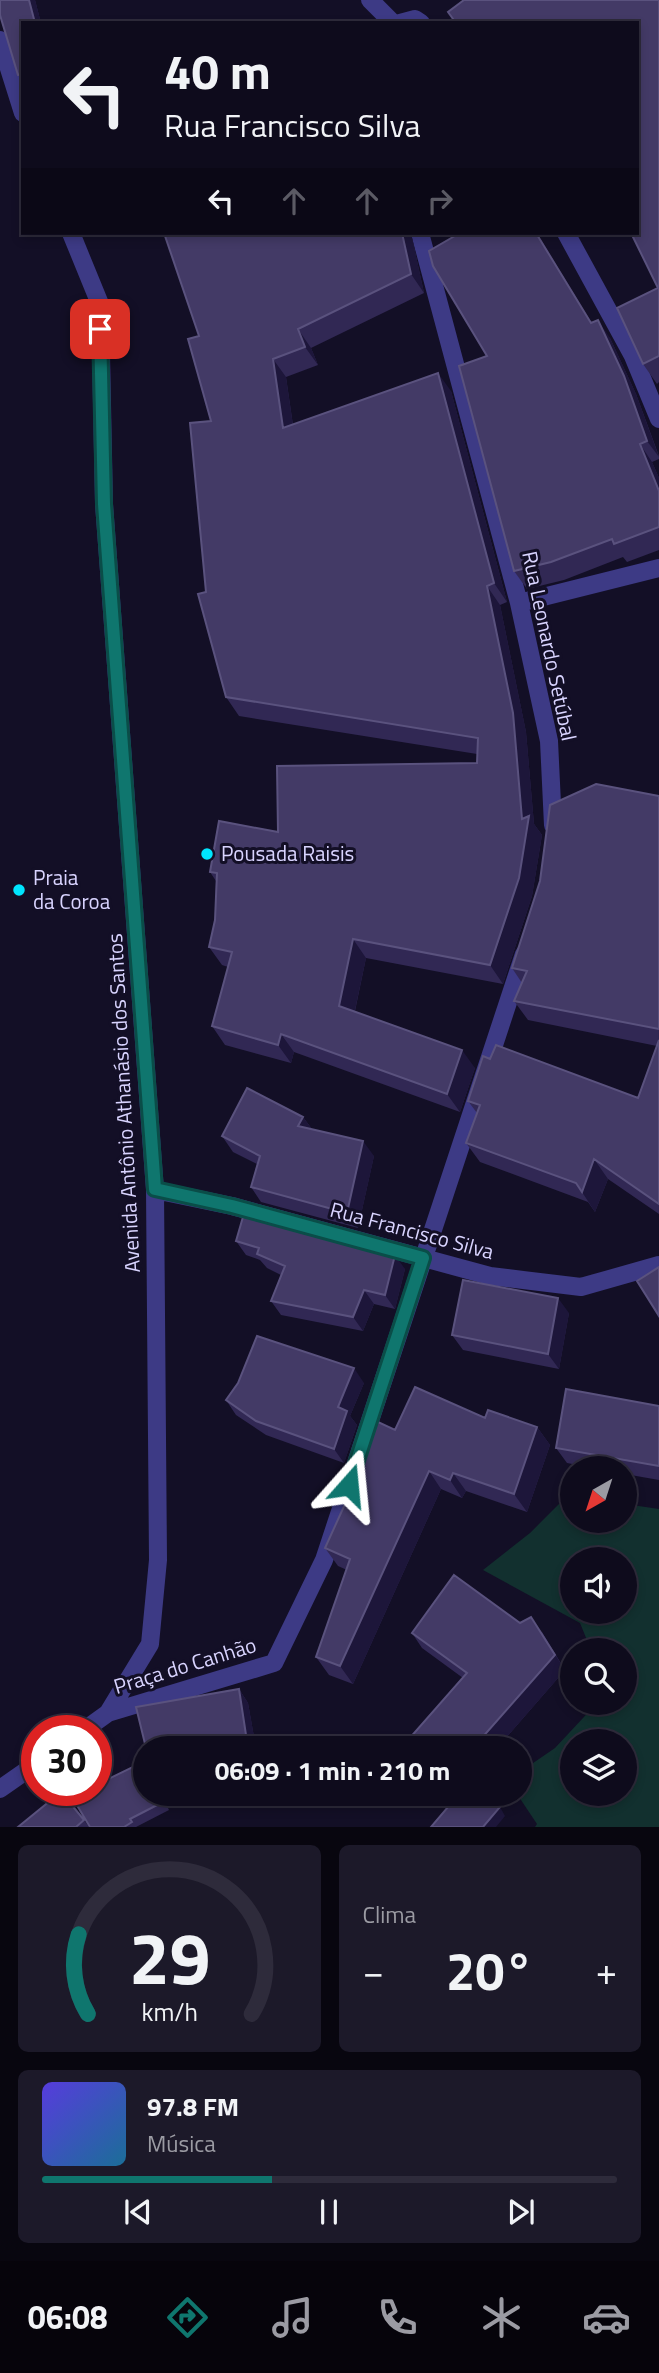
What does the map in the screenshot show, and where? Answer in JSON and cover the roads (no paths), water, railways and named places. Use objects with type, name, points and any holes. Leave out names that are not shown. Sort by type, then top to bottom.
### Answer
[{"type":"street","points":[[370,0],[391,21]]},
{"type":"street","points":[[0,40],[21,107]]},
{"type":"street","name":"Avenida Antônio Athanásio dos Santos","points":[[72,235],[100,304],[104,504],[155,1189],[158,1560],[150,1644],[108,1713]]},
{"type":"street","name":"Rua Leonardo Setúbal","points":[[421,235],[519,603],[550,741],[553,837]]},
{"type":"street","points":[[567,235],[633,356],[659,419]]},
{"type":"street","points":[[519,603],[659,568]]},
{"type":"street","points":[[423,1258],[529,939]]},
{"type":"street","name":"Rua Francisco Silva","points":[[155,1189],[232,1206],[490,1276],[582,1287],[659,1265]]},
{"type":"street","name":"Praça do Canhão","points":[[108,1713],[274,1662],[324,1560],[423,1258]]},
{"type":"street","points":[[0,1789],[21,1774]]},
{"type":"place","name":"Pousada Raisis","points":[[207,854]]},
{"type":"place","name":"Praia da Coroa","points":[[19,890]]}]
